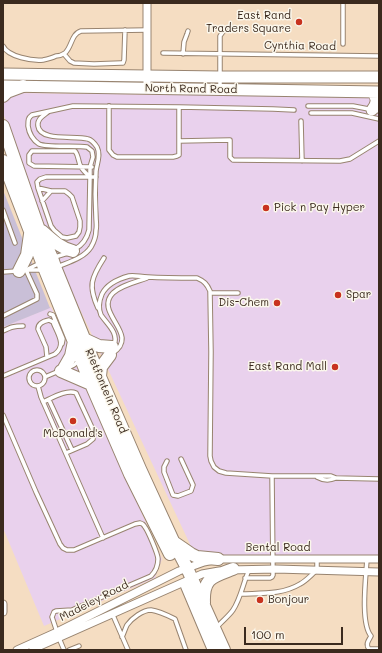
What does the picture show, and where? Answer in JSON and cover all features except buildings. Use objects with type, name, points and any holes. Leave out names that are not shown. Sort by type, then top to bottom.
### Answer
[{"type":"main road","name":"North Rand Road","points":[[3,74],[220,77],[379,77]]},
{"type":"main road","name":"North Rand Road","points":[[3,86],[376,92]]},
{"type":"main road","points":[[3,96],[7,92],[23,86]]},
{"type":"main road","points":[[376,92],[377,113]]},
{"type":"main road","name":"Rietfontein Road","points":[[3,126],[34,230]]},
{"type":"main road","name":"Rietfontein Road","points":[[3,162],[34,230],[79,340],[81,363],[95,380],[140,469],[174,542],[214,650]]},
{"type":"main road","points":[[22,270],[34,230],[55,243],[73,250]]},
{"type":"main road","points":[[79,340],[99,346],[109,351],[95,380],[81,363],[71,356],[79,340]]},
{"type":"main road","name":"Rietfontein Road","points":[[95,380],[130,474],[186,575],[204,604],[224,650]]},
{"type":"main road","points":[[174,542],[197,557],[218,560]]},
{"type":"main road","points":[[204,604],[204,590],[210,579],[233,569]]},
{"type":"street","points":[[147,3],[147,88]]},
{"type":"street","name":"Bental Road","points":[[186,575],[204,562],[218,560],[379,559]]},
{"type":"street","name":"Bental Road","points":[[186,575],[233,569],[379,572]]},
{"type":"street","name":"Madeley Road","points":[[17,650],[112,614],[186,575]]},
{"type":"street","name":"Madeley Road","points":[[30,650],[58,635],[186,575]]},
{"type":"street","points":[[3,604],[3,612]]},
{"type":"lane","points":[[342,44],[343,3]]},
{"type":"lane","points":[[220,90],[220,36],[225,29]]},
{"type":"lane","points":[[64,54],[74,63],[123,63],[125,30]]},
{"type":"lane","points":[[3,46],[4,49],[13,55],[42,60],[64,54],[74,36],[78,32],[147,30]]},
{"type":"lane","points":[[183,54],[184,42],[188,31]]},
{"type":"lane","name":"Cynthia Road","points":[[163,53],[379,56]]},
{"type":"lane","points":[[22,270],[48,264],[79,248],[84,243],[88,234],[90,168],[92,160],[92,151],[87,146],[41,145],[32,137],[28,119],[30,116],[73,106],[294,110]]},
{"type":"lane","points":[[109,106],[109,150],[115,157],[175,157],[179,155],[179,107]]},
{"type":"lane","points":[[308,106],[353,106],[377,113]]},
{"type":"lane","points":[[3,272],[22,270],[48,264],[70,262],[82,256],[94,242],[96,230],[96,168],[98,149],[90,139],[44,135],[38,127],[38,123],[41,117],[51,111]]},
{"type":"lane","points":[[311,113],[377,113]]},
{"type":"lane","points":[[301,120],[302,161]]},
{"type":"lane","points":[[179,141],[230,140],[230,157],[233,160],[302,161],[345,161],[379,141]]},
{"type":"lane","points":[[90,177],[81,167],[78,162],[78,155],[75,151],[32,151],[29,156],[29,163],[34,166],[81,167],[96,168]]},
{"type":"lane","points":[[38,188],[51,191],[65,191],[72,197],[80,227],[76,236],[67,238],[62,237],[51,226],[42,201],[38,188],[37,182],[43,178],[96,177]]},
{"type":"lane","points":[[42,201],[51,191]]},
{"type":"lane","points":[[3,210],[5,221],[15,243]]},
{"type":"lane","points":[[104,258],[96,270],[92,284],[93,297],[100,313],[114,334],[115,342],[109,351]]},
{"type":"lane","points":[[3,316],[37,299],[37,294],[22,270]]},
{"type":"lane","points":[[100,313],[99,300],[107,286],[130,276],[197,278],[203,280],[208,285],[210,292],[210,456],[214,467],[226,473],[317,477],[323,480],[331,480],[336,478],[379,479]]},
{"type":"lane","points":[[45,377],[109,351],[117,350],[122,345],[122,339],[108,305],[110,297],[113,293],[124,286],[148,277]]},
{"type":"lane","points":[[210,292],[238,293]]},
{"type":"lane","points":[[3,376],[58,352],[63,339],[53,315],[50,314]]},
{"type":"lane","points":[[47,357],[46,347],[38,329],[39,324],[49,320],[53,322],[61,342],[61,346]]},
{"type":"lane","points":[[3,331],[12,327],[23,326]]},
{"type":"lane","points":[[31,364],[34,371]]},
{"type":"lane","points":[[34,371],[42,372],[45,377],[44,382],[38,386],[31,384],[29,379],[30,374],[34,371]]},
{"type":"lane","points":[[38,386],[43,402],[103,538]]},
{"type":"lane","points":[[43,402],[67,392],[76,393],[81,401],[94,432],[94,436],[92,441],[66,453]]},
{"type":"lane","points":[[49,400],[72,450]]},
{"type":"lane","points":[[3,415],[57,539],[63,548],[67,550],[74,550],[140,523],[144,526],[158,556],[154,573],[151,576],[72,610],[61,610],[54,612],[52,617],[64,650]]},
{"type":"lane","points":[[167,461],[164,467],[164,472],[173,495],[178,496],[192,491],[193,488],[181,459]]},
{"type":"lane","points":[[246,578],[270,578],[273,575],[272,476]]},
{"type":"lane","points":[[240,594],[283,591],[299,585],[317,570],[317,559]]},
{"type":"lane","points":[[367,559],[365,608],[368,632],[371,636],[367,646],[368,649],[379,649]]},
{"type":"lane","points":[[215,629],[233,610],[249,569]]},
{"type":"lane","points":[[122,637],[128,624],[133,618],[148,610],[155,611],[175,619],[180,629],[186,650]]},
{"type":"lane","points":[[112,614],[128,650]]},
{"type":"lane","points":[[69,650],[79,646]]},
{"type":"shaded area","points":[[15,93],[379,97],[379,555],[195,555],[62,271],[3,113],[3,102],[5,98]]},
{"type":"shaded area","points":[[3,190],[50,308],[3,327]]},
{"type":"shaded area","points":[[51,307],[162,559],[155,578],[44,626],[3,528],[3,327]]},
{"type":"place","name":"East Rand Traders Square","points":[[299,22]]},
{"type":"place","name":"Pick n Pay Hyper","points":[[266,208]]},
{"type":"place","name":"Spar","points":[[338,295]]},
{"type":"place","name":"Dis-Chem","points":[[277,303]]},
{"type":"place","name":"East Rand Mall","points":[[335,367]]},
{"type":"place","name":"McDonald's","points":[[73,421]]},
{"type":"place","name":"Bonjour","points":[[260,600]]}]
